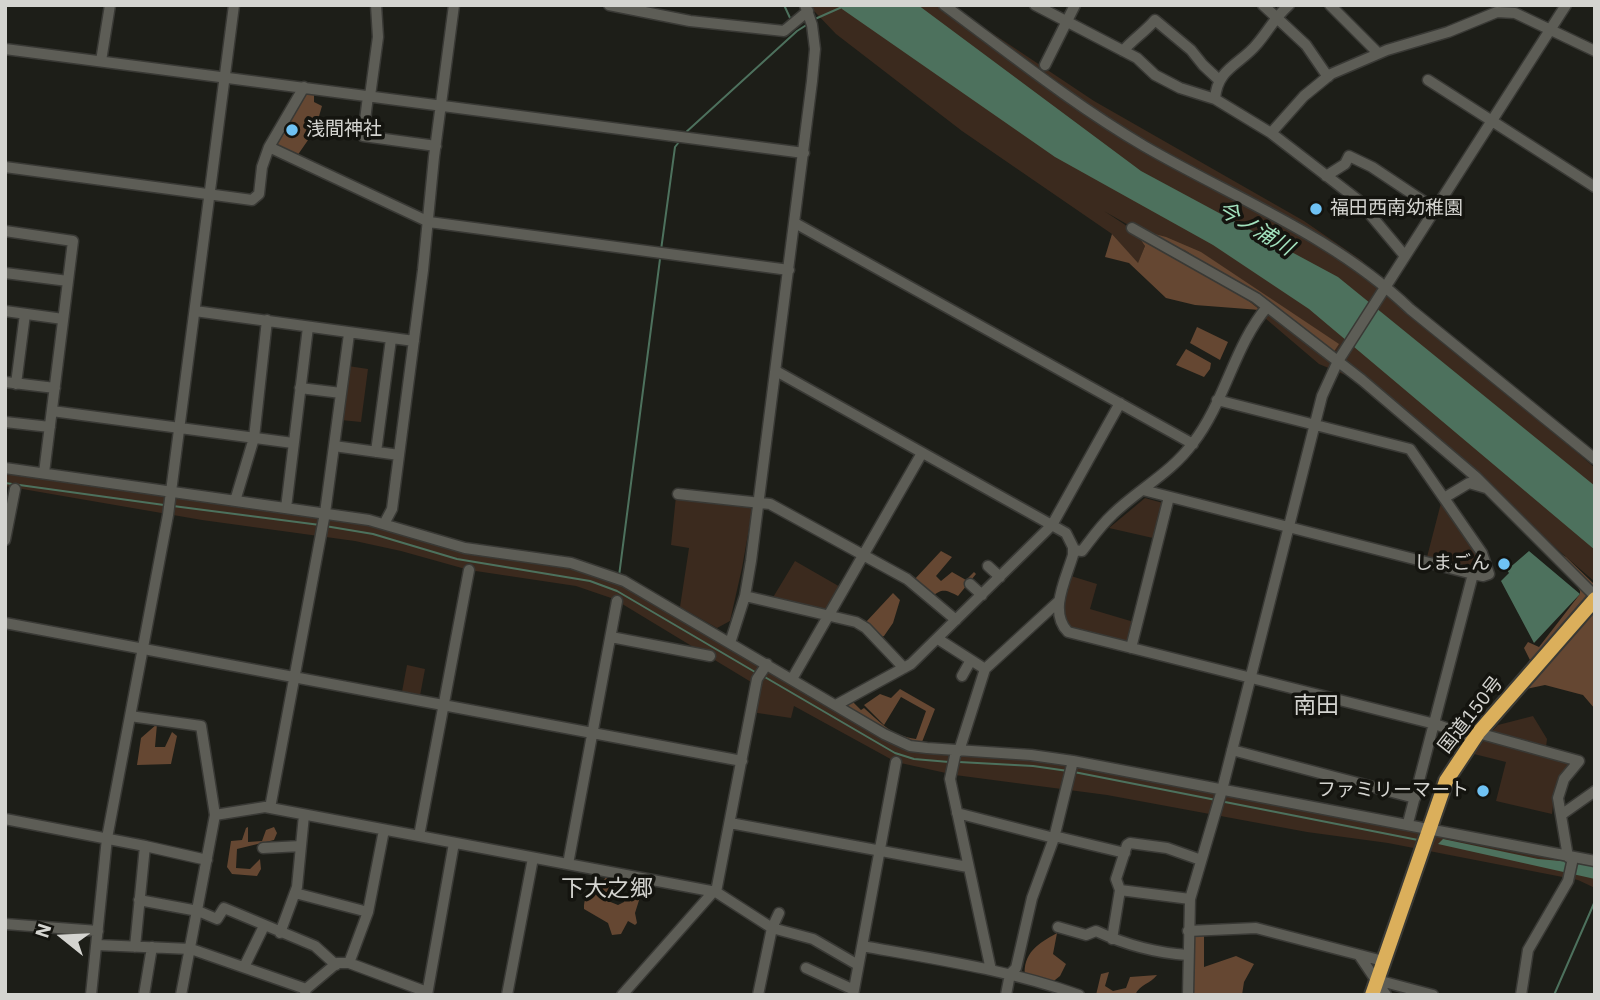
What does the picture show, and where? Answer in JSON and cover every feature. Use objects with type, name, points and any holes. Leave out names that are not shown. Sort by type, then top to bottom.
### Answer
[{"type":"highway","name":"国道150号","points":[[1372,995],[1427,829],[1446,781],[1476,736],[1595,597]]},
{"type":"street","points":[[101,61],[110,5]]},
{"type":"street","points":[[92,995],[107,838],[170,492],[234,5]]},
{"type":"street","points":[[376,5],[378,37],[363,136],[436,146]]},
{"type":"street","points":[[384,524],[392,509],[454,5]]},
{"type":"street","points":[[609,5],[690,20],[784,31],[807,8],[812,25],[815,49],[804,153],[759,503],[745,596],[730,643]]},
{"type":"street","points":[[944,5],[1107,123],[1170,161],[1297,228],[1385,287],[1595,459]]},
{"type":"street","points":[[1035,5],[1137,58],[1155,75],[1215,99],[1271,133],[1357,200],[1405,256]]},
{"type":"street","points":[[1045,65],[1075,5]]},
{"type":"street","points":[[1263,5],[1306,45],[1328,76]]},
{"type":"street","points":[[1215,99],[1219,80],[1243,55],[1256,46],[1276,16],[1289,5]]},
{"type":"street","points":[[1331,5],[1378,53]]},
{"type":"street","points":[[1188,995],[1190,899],[1222,790],[1322,396],[1338,362],[1566,5]]},
{"type":"street","points":[[1271,133],[1304,96],[1328,76],[1378,53],[1448,32],[1503,8],[1595,51]]},
{"type":"street","points":[[1123,51],[1135,37],[1146,32],[1155,20],[1191,50],[1219,80]]},
{"type":"street","points":[[5,49],[804,153]]},
{"type":"street","points":[[1428,80],[1595,187]]},
{"type":"street","points":[[5,167],[252,200],[259,194],[262,167],[269,147],[304,87]]},
{"type":"street","points":[[269,147],[429,222],[789,270]]},
{"type":"street","points":[[1326,176],[1345,164],[1349,156],[1372,167],[1435,209]]},
{"type":"street","points":[[795,223],[1193,444]]},
{"type":"street","points":[[1132,228],[1256,298],[1338,362],[1489,490],[1595,597]]},
{"type":"street","points":[[5,231],[73,240],[44,473]]},
{"type":"street","points":[[5,273],[68,281]]},
{"type":"street","points":[[1073,550],[1082,551],[1112,514],[1168,472],[1193,444],[1254,322],[1267,307]]},
{"type":"street","points":[[5,311],[63,318]]},
{"type":"street","points":[[195,311],[414,341]]},
{"type":"street","points":[[25,314],[11,383],[55,388]]},
{"type":"street","points":[[235,501],[254,438],[267,320]]},
{"type":"street","points":[[286,508],[308,327]]},
{"type":"street","points":[[270,808],[325,516],[349,334]]},
{"type":"street","points":[[376,452],[391,339]]},
{"type":"street","points":[[776,370],[1052,525],[1070,538],[1073,550],[1059,601],[1059,620],[1068,632],[1579,761],[1560,788],[1558,798],[1571,859],[1569,881],[1528,950],[1521,995]]},
{"type":"street","points":[[300,388],[341,393]]},
{"type":"street","points":[[1143,490],[1473,574],[1489,574],[1482,553],[1410,449],[1217,400]]},
{"type":"street","points":[[836,705],[911,664],[1052,525],[1120,403]]},
{"type":"street","points":[[52,411],[293,443]]},
{"type":"street","points":[[5,422],[50,427]]},
{"type":"street","points":[[1412,422],[1421,440]]},
{"type":"street","points":[[334,446],[399,455]]},
{"type":"street","points":[[792,679],[922,453]]},
{"type":"street","points":[[5,468],[384,524],[465,548],[596,569],[624,581],[899,742],[957,751],[1031,755],[1408,823],[1571,859],[1595,861]]},
{"type":"street","points":[[1444,498],[1469,483],[1489,490]]},
{"type":"street","points":[[5,540],[15,489]]},
{"type":"street","points":[[678,494],[771,504],[906,579],[956,620]]},
{"type":"street","points":[[1131,648],[1169,497]]},
{"type":"street","points":[[988,566],[1000,577]]},
{"type":"street","points":[[419,836],[469,570]]},
{"type":"street","points":[[1408,823],[1473,574]]},
{"type":"street","points":[[970,584],[982,595]]},
{"type":"street","points":[[745,596],[848,619],[866,628],[904,668]]},
{"type":"street","points":[[568,864],[617,601]]},
{"type":"street","points":[[991,970],[950,779],[951,768],[985,669],[1059,601]]},
{"type":"street","points":[[5,623],[742,761]]},
{"type":"street","points":[[611,637],[710,656]]},
{"type":"street","points":[[938,639],[974,658],[985,669]]},
{"type":"street","points":[[962,676],[974,658]]},
{"type":"street","points":[[622,995],[715,891],[757,679],[766,666]]},
{"type":"street","points":[[130,716],[201,726],[215,815],[181,995]]},
{"type":"street","points":[[1231,750],[1415,797]]},
{"type":"street","points":[[806,968],[853,992],[895,762]]},
{"type":"street","points":[[1006,995],[1010,974],[1016,968],[1032,898],[1054,837],[1072,763]]},
{"type":"street","points":[[1561,815],[1595,791]]},
{"type":"street","points":[[215,815],[258,807],[270,808],[715,891],[772,928],[813,939],[858,965]]},
{"type":"street","points":[[957,813],[1125,853]]},
{"type":"street","points":[[280,933],[295,893],[304,815]]},
{"type":"street","points":[[5,819],[207,860]]},
{"type":"street","points":[[730,822],[968,867]]},
{"type":"street","points":[[349,963],[368,912],[384,830]]},
{"type":"street","points":[[97,945],[191,949],[305,992],[336,965],[349,963],[427,993],[454,843]]},
{"type":"street","points":[[1112,939],[1120,890],[1116,879],[1130,843],[1167,848],[1202,860]]},
{"type":"street","points":[[135,947],[145,846]]},
{"type":"street","points":[[263,848],[301,846]]},
{"type":"street","points":[[506,995],[533,858]]},
{"type":"street","points":[[1120,890],[1190,899]]},
{"type":"street","points":[[295,893],[368,912]]},
{"type":"street","points":[[139,900],[198,911],[217,919],[224,908],[314,946],[336,965]]},
{"type":"street","points":[[758,995],[772,928],[779,913]]},
{"type":"street","points":[[5,924],[98,931]]},
{"type":"street","points":[[244,967],[264,926]]},
{"type":"street","points":[[1058,927],[1086,935],[1096,932],[1163,954],[1188,955]]},
{"type":"street","points":[[1188,931],[1256,928],[1383,961]]},
{"type":"street","points":[[862,946],[1010,974],[1079,995]]},
{"type":"street","points":[[144,995],[152,947]]},
{"type":"street","points":[[1359,955],[1386,995]]},
{"type":"street","points":[[1377,980],[1433,995]]},
{"type":"shaded area","points":[[806,5],[950,5],[1094,101],[1304,221],[1361,260],[1455,347],[1595,468],[1595,582],[1367,384],[1319,364],[1212,273],[1104,211],[1133,230],[1145,246],[1138,264],[1112,234],[962,131],[836,34]]},
{"type":"shaded area","points":[[839,5],[918,5],[1141,171],[1338,277],[1595,486],[1595,550],[1309,309],[1213,245],[1055,157]]},
{"type":"shaded area","points":[[303,90],[314,91],[314,102],[322,106],[315,130],[297,156],[269,147]]},
{"type":"shaded area","points":[[1132,228],[1166,237],[1201,252],[1339,344],[1333,353],[1182,248],[1260,310],[1195,305],[1166,298],[1129,263],[1105,257],[1112,234],[1138,263],[1145,246]]},
{"type":"shaded area","points":[[1197,327],[1228,342],[1220,360],[1190,343]]},
{"type":"shaded area","points":[[1186,349],[1211,363],[1204,377],[1176,365]]},
{"type":"shaded area","points":[[348,366],[368,369],[361,422],[341,420]]},
{"type":"shaded area","points":[[5,468],[328,514],[464,551],[596,569],[914,746],[1053,760],[1595,857],[1595,888],[1578,880],[1388,843],[1307,832],[1107,795],[955,775],[896,762],[794,706],[791,718],[751,712],[756,685],[614,599],[576,586],[469,570],[355,541],[202,520],[5,486]]},
{"type":"shaded area","points":[[676,496],[753,506],[730,621],[717,628],[680,607],[689,548],[671,545]]},
{"type":"shaded area","points":[[1145,498],[1163,503],[1153,538],[1109,528]]},
{"type":"shaded area","points":[[1441,503],[1476,544],[1487,575],[1427,557]]},
{"type":"shaded area","points":[[1544,544],[1566,557],[1595,585],[1595,591],[1492,707],[1530,660],[1524,648],[1528,642],[1539,647],[1580,594],[1567,567]]},
{"type":"shaded area","points":[[941,551],[952,557],[936,576],[941,581],[952,572],[966,580],[974,572],[976,574],[958,596],[944,591],[932,597],[913,581]]},
{"type":"shaded area","points":[[1529,551],[1580,594],[1534,643],[1501,581],[1509,573],[1507,570]]},
{"type":"shaded area","points":[[795,561],[842,588],[828,616],[772,599]]},
{"type":"shaded area","points":[[1071,576],[1097,584],[1090,609],[1134,622],[1128,647],[1068,632],[1061,602]]},
{"type":"shaded area","points":[[893,593],[900,600],[893,623],[884,636],[879,638],[866,628],[866,622]]},
{"type":"shaded area","points":[[1595,608],[1595,709],[1583,695],[1545,685],[1526,689],[1537,670]]},
{"type":"shaded area","points":[[407,665],[425,669],[419,701],[401,697]]},
{"type":"shaded area","points":[[900,689],[935,709],[922,742],[902,739],[844,706],[852,701],[893,732],[916,739],[926,711],[901,697],[884,725],[864,705],[880,694],[891,698]]},
{"type":"shaded area","points":[[1533,716],[1547,739],[1546,747],[1491,732],[1498,725]]},
{"type":"shaded area","points":[[157,724],[155,747],[165,747],[172,732],[177,736],[171,764],[137,765],[141,738]]},
{"type":"shaded area","points":[[1485,739],[1570,762],[1555,789],[1552,814],[1496,801],[1506,762],[1474,754]]},
{"type":"shaded area","points":[[248,827],[248,842],[262,841],[266,830],[274,827],[277,833],[274,840],[237,849],[236,868],[250,869],[260,859],[261,869],[257,876],[232,874],[227,867],[231,841],[242,840]]},
{"type":"shaded area","points":[[1443,839],[1538,859],[1595,864],[1595,879],[1438,844]]},
{"type":"shaded area","points":[[610,872],[616,873],[620,884],[602,895],[603,899],[618,905],[624,902],[624,894],[641,894],[635,913],[637,923],[635,925],[628,921],[621,934],[612,935],[608,923],[584,909],[590,892]]},
{"type":"shaded area","points":[[1204,930],[1204,967],[1236,956],[1254,964],[1244,982],[1242,995],[1188,995],[1188,931]]},
{"type":"shaded area","points":[[1057,933],[1053,954],[1066,964],[1060,976],[1050,984],[1025,977],[1029,955],[1038,945]]},
{"type":"shaded area","points":[[1109,972],[1105,986],[1113,991],[1126,988],[1130,977],[1157,975],[1135,995],[1096,995],[1101,974]]},
{"type":"waterway","points":[[784,5],[791,20]]},
{"type":"waterway","points":[[815,19],[842,7]]},
{"type":"waterway","points":[[684,134],[808,24]]},
{"type":"waterway","points":[[661,250],[675,147],[679,142]]},
{"type":"waterway","points":[[619,576],[660,259]]},
{"type":"waterway","points":[[5,483],[164,505]]},
{"type":"waterway","points":[[173,506],[320,525]]},
{"type":"waterway","points":[[325,526],[373,534],[457,559],[590,581],[617,591],[755,672]]},
{"type":"waterway","points":[[763,676],[895,753],[914,759],[949,762]]},
{"type":"waterway","points":[[959,762],[1033,766],[1068,771]]},
{"type":"waterway","points":[[1074,772],[1216,800]]},
{"type":"waterway","points":[[1225,802],[1418,840]]},
{"type":"waterway","points":[[1554,995],[1595,901]]},
{"type":"place","name":"浅間神社","points":[[292,130]]},
{"type":"place","name":"福田西南幼稚園","points":[[1316,209]]},
{"type":"place","name":"しまごん","points":[[1504,564]]},
{"type":"place","name":"ファミリーマート","points":[[1483,791]]},
{"type":"district","name":"南田","points":[[1316,706]]},
{"type":"district","name":"下大之郷","points":[[607,889]]},
{"type":"water label","name":"今ノ浦川","points":[[1255,229]]}]
